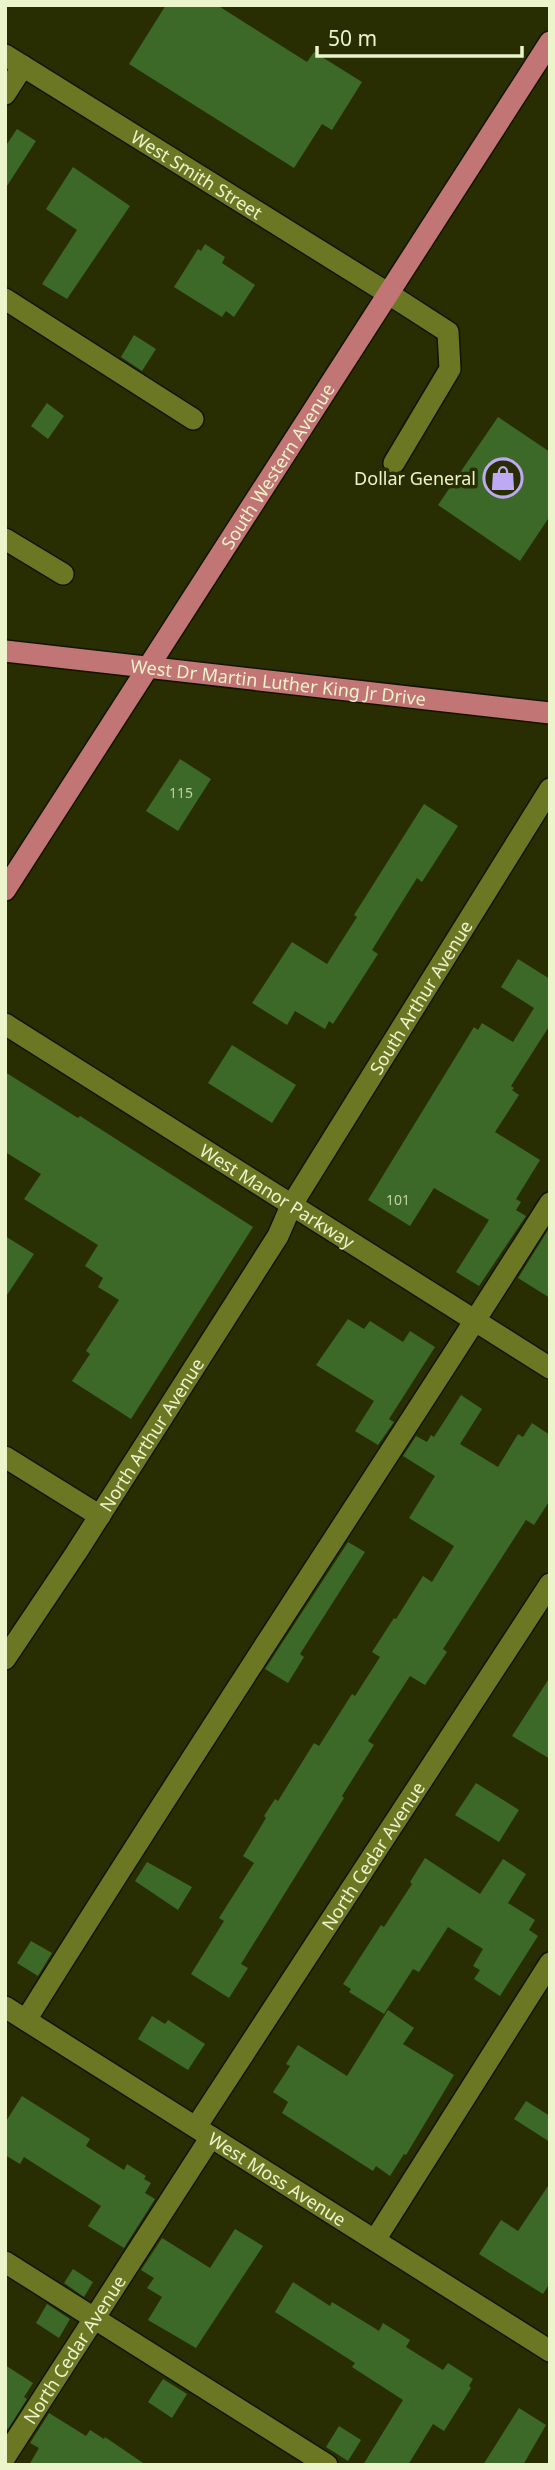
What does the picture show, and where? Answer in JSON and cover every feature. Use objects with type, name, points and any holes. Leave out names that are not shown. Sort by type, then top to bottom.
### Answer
[{"type":"main road","name":"South Western Avenue","points":[[7,884],[550,42]]},
{"type":"main road","name":"West Dr Martin Luther King Jr Drive","points":[[5,652],[550,713]]},
{"type":"street","name":"West Smith Street","points":[[14,61],[448,332],[450,369],[394,464]]},
{"type":"street","points":[[5,94],[14,61]]},
{"type":"street","points":[[5,299],[193,419]]},
{"type":"street","points":[[5,539],[63,574]]},
{"type":"street","name":"South Arthur Avenue","points":[[291,1206],[546,803]]},
{"type":"street","name":"West Manor Parkway","points":[[5,1024],[550,1368]]},
{"type":"street","points":[[26,2020],[135,1845],[550,1203]]},
{"type":"street","name":"North Arthur Avenue","points":[[5,1659],[100,1516],[278,1236],[291,1206]]},
{"type":"street","points":[[5,1457],[100,1516]]},
{"type":"street","name":"North Cedar Avenue","points":[[5,2457],[95,2319],[204,2132],[550,1584]]},
{"type":"street","points":[[375,2241],[550,1963]]},
{"type":"street","name":"West Moss Avenue","points":[[5,2007],[375,2241],[548,2346]]},
{"type":"street","points":[[5,2262],[327,2465]]},
{"type":"building","points":[[166,5],[217,5],[307,62],[314,52],[362,82],[332,130],[322,124],[294,168],[129,64]]},
{"type":"building","points":[[17,129],[36,141],[5,189],[5,147]]},
{"type":"building","points":[[73,167],[130,206],[67,299],[42,284],[77,230],[46,209]]},
{"type":"building","points":[[205,244],[225,257],[222,263],[255,285],[234,317],[226,311],[222,317],[174,287],[198,249],[201,251]]},
{"type":"building","points":[[134,335],[156,349],[142,371],[121,357]]},
{"type":"building","points":[[47,403],[64,416],[48,439],[31,426]]},
{"type":"building","name":"Dollar General","points":[[498,417],[550,452],[550,516],[520,561],[438,505]]},
{"type":"building","points":[[180,759],[211,779],[178,831],[146,811]]},
{"type":"building","points":[[424,804],[458,826],[422,882],[417,878],[372,950],[378,954],[333,1024],[329,1021],[325,1029],[295,1011],[287,1025],[252,1003],[292,942],[327,964],[357,917],[354,915]]},
{"type":"building","points":[[518,959],[550,979],[550,1025],[511,1086],[519,1095],[495,1132],[540,1160],[516,1199],[521,1202],[516,1210],[526,1216],[479,1286],[456,1272],[489,1220],[434,1188],[410,1226],[368,1200],[474,1027],[478,1030],[482,1023],[513,1042],[534,1008],[501,987]]},
{"type":"building","points":[[232,1045],[296,1085],[272,1123],[208,1083]]},
{"type":"building","points":[[5,1072],[78,1118],[80,1116],[253,1227],[131,1419],[72,1381],[90,1354],[86,1351],[119,1300],[98,1287],[103,1278],[85,1266],[98,1245],[24,1199],[41,1174],[5,1152]]},
{"type":"building","points":[[548,1230],[550,1231],[550,1298],[518,1278]]},
{"type":"building","points":[[5,1236],[34,1254],[5,1298]]},
{"type":"building","points":[[348,1319],[364,1329],[370,1321],[403,1342],[410,1331],[435,1347],[389,1419],[394,1422],[378,1445],[355,1431],[374,1401],[316,1365]]},
{"type":"building","points":[[461,1395],[482,1409],[460,1444],[498,1467],[518,1434],[523,1437],[532,1423],[550,1435],[550,1500],[534,1525],[526,1520],[443,1649],[447,1652],[425,1685],[410,1676],[368,1741],[374,1745],[241,1964],[248,1968],[229,1998],[191,1974],[224,1921],[219,1918],[254,1863],[243,1856],[275,1799],[278,1801],[314,1743],[319,1746],[352,1694],[355,1696],[380,1657],[372,1652],[394,1618],[396,1619],[423,1576],[432,1582],[454,1546],[409,1518],[435,1476],[403,1456],[416,1436],[427,1442],[431,1435],[434,1437]]},
{"type":"building","points":[[348,1542],[365,1552],[300,1654],[304,1657],[288,1683],[265,1669]]},
{"type":"building","points":[[550,1677],[550,1759],[512,1736]]},
{"type":"building","points":[[476,1783],[519,1810],[499,1842],[455,1815]]},
{"type":"building","points":[[425,1858],[480,1894],[503,1859],[526,1874],[508,1903],[535,1920],[529,1930],[538,1936],[500,1996],[474,1979],[480,1970],[473,1966],[483,1949],[448,1927],[419,1972],[413,1969],[384,2014],[349,1992],[351,1989],[343,1984],[381,1925],[384,1927],[412,1884],[410,1882]]},
{"type":"building","points":[[147,1862],[192,1887],[178,1910],[135,1881]]},
{"type":"building","points":[[31,1941],[52,1953],[38,1976],[17,1963]]},
{"type":"building","points":[[388,2010],[414,2028],[403,2044],[454,2075],[406,2155],[404,2154],[390,2176],[376,2166],[373,2171],[282,2113],[288,2102],[273,2092],[290,2066],[286,2064],[298,2045],[347,2076]]},
{"type":"building","points":[[152,2016],[165,2024],[168,2020],[205,2044],[188,2070],[138,2039]]},
{"type":"building","points":[[22,2096],[90,2139],[86,2146],[124,2170],[127,2164],[146,2176],[144,2179],[151,2183],[145,2193],[155,2199],[124,2248],[88,2226],[101,2206],[24,2157],[20,2164],[5,2155],[5,2123]]},
{"type":"building","points":[[526,2101],[550,2116],[550,2142],[514,2119]]},
{"type":"building","points":[[550,2183],[550,2283],[543,2294],[479,2254],[501,2220],[518,2231]]},
{"type":"building","points":[[235,2229],[263,2246],[196,2348],[148,2320],[162,2297],[147,2288],[154,2278],[141,2270],[162,2238],[210,2268]]},
{"type":"building","points":[[73,2269],[93,2282],[84,2297],[64,2283]]},
{"type":"building","points":[[293,2282],[330,2306],[332,2302],[379,2331],[383,2323],[410,2340],[406,2347],[443,2370],[448,2363],[473,2379],[469,2386],[471,2388],[444,2431],[433,2424],[408,2465],[363,2465],[403,2400],[352,2367],[355,2363],[275,2312]]},
{"type":"building","points":[[47,2304],[70,2319],[59,2338],[36,2323]]},
{"type":"building","points":[[5,2365],[33,2383],[24,2397],[27,2399],[8,2429],[5,2428]]},
{"type":"building","points":[[163,2379],[187,2394],[172,2418],[148,2402]]},
{"type":"building","points":[[519,2408],[546,2425],[523,2465],[483,2465]]},
{"type":"building","points":[[49,2413],[86,2436],[90,2430],[104,2439],[105,2437],[146,2465],[29,2465],[39,2448],[30,2443]]},
{"type":"building","points":[[339,2426],[361,2440],[348,2461],[326,2447]]},
{"type":"place","name":"Dollar General","points":[[503,478]]}]
